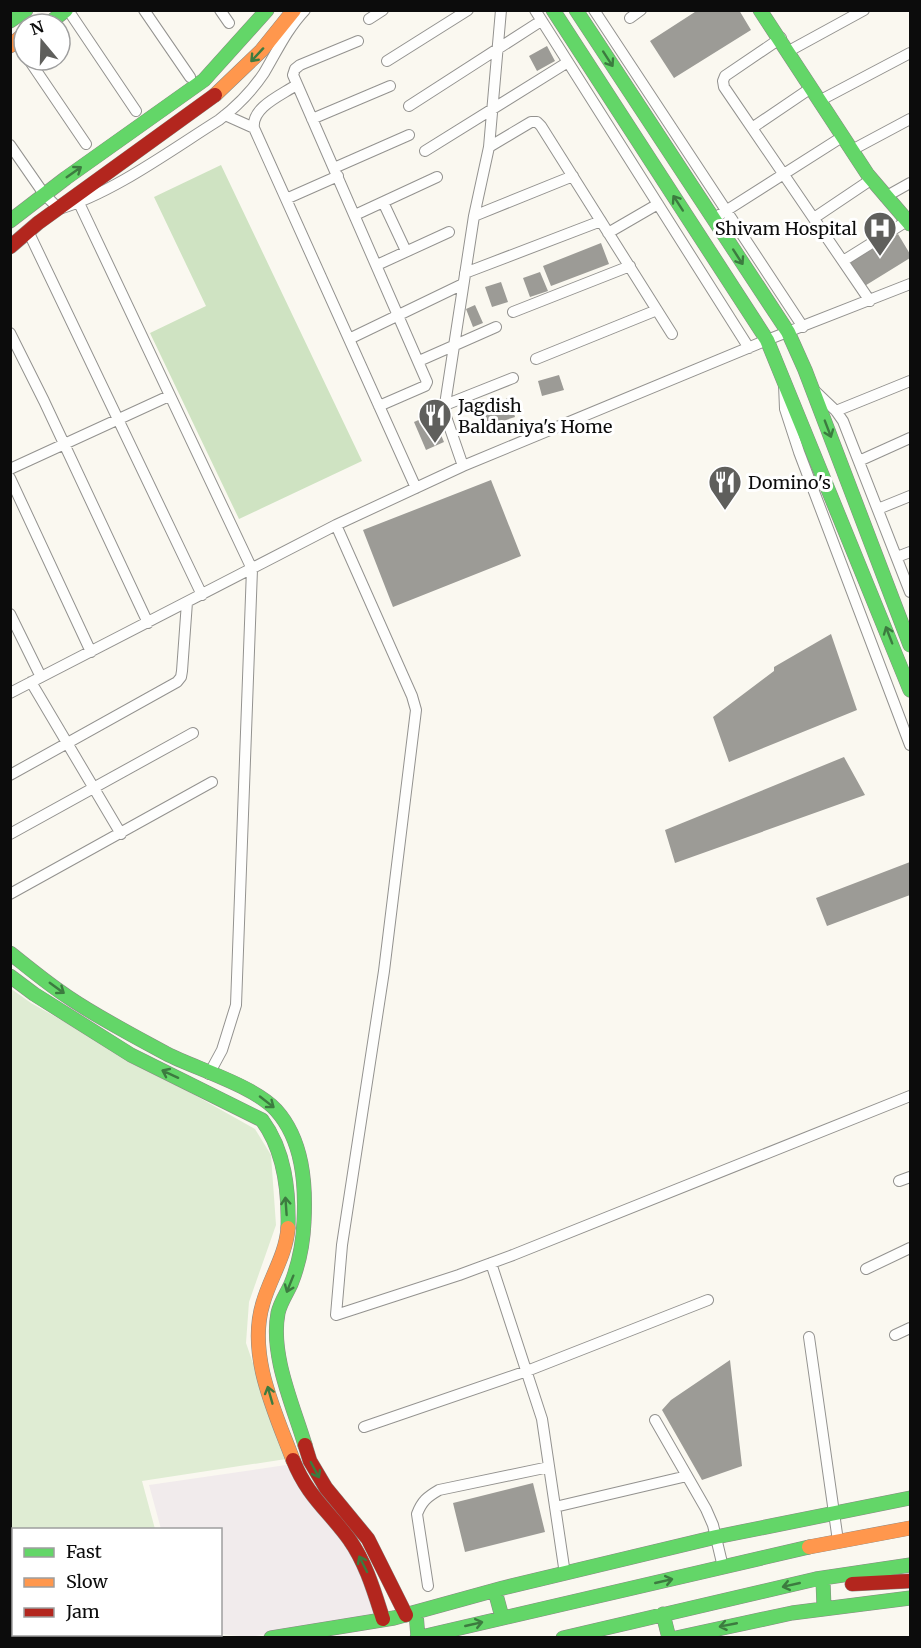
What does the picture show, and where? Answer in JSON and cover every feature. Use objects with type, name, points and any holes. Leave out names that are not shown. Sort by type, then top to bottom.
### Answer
[{"type":"main road","points":[[10,21],[26,10]]},
{"type":"main road","points":[[10,220],[204,80],[267,10]]},
{"type":"main road","points":[[10,247],[28,231],[222,90],[261,51],[294,10]]},
{"type":"main road","points":[[553,10],[767,340],[910,690]]},
{"type":"main road","points":[[576,10],[788,332],[812,388],[910,645]]},
{"type":"main road","points":[[760,10],[781,38],[842,137],[885,196],[909,223]]},
{"type":"main road","points":[[10,953],[68,996],[168,1054],[261,1096],[286,1122],[297,1149],[305,1188],[302,1250],[291,1283],[278,1311],[276,1336],[278,1356],[310,1461],[326,1488],[369,1539],[411,1614],[418,1638],[838,1541],[910,1528]]},
{"type":"main road","points":[[10,976],[33,994],[131,1055],[206,1090],[262,1120],[272,1133],[279,1147],[287,1212],[286,1241],[259,1313],[258,1342],[264,1369],[271,1399],[306,1488],[354,1546],[367,1572],[383,1618]]},
{"type":"main road","points":[[271,1638],[411,1614],[716,1537],[910,1498]]},
{"type":"main road","points":[[893,1531],[893,1518],[910,1516]]},
{"type":"main road","points":[[563,1638],[593,1634],[663,1614],[819,1580],[910,1565]]},
{"type":"main road","points":[[819,1580],[838,1584],[910,1581]]},
{"type":"main road","points":[[819,1580],[824,1607]]},
{"type":"main road","points":[[495,1591],[502,1617]]},
{"type":"main road","points":[[676,1638],[721,1626],[824,1607],[910,1598]]},
{"type":"main road","points":[[663,1614],[669,1638]]},
{"type":"main road","points":[[191,1636],[212,1638]]},
{"type":"street","points":[[67,10],[136,111]]},
{"type":"street","points":[[144,10],[190,77]]},
{"type":"street","points":[[220,10],[229,23]]},
{"type":"street","points":[[10,145],[44,194],[59,209],[79,203],[130,175],[225,116],[263,74],[291,25],[305,10]]},
{"type":"street","points":[[369,19],[383,10]]},
{"type":"street","points":[[387,62],[468,10]]},
{"type":"street","points":[[463,466],[445,417],[444,405],[474,216],[489,147],[501,10]]},
{"type":"street","points":[[535,10],[748,348]]},
{"type":"street","points":[[594,10],[803,327]]},
{"type":"street","points":[[630,18],[641,10]]},
{"type":"street","points":[[789,51],[864,10]]},
{"type":"street","points":[[409,106],[541,21]]},
{"type":"street","points":[[781,38],[725,76],[723,81],[752,128],[870,301]]},
{"type":"street","points":[[358,41],[300,65],[295,69],[293,75],[419,361],[427,385],[379,406]]},
{"type":"street","points":[[819,101],[910,53]]},
{"type":"street","points":[[425,151],[568,62]]},
{"type":"street","points":[[37,72],[86,144]]},
{"type":"street","points":[[296,85],[259,111],[253,121],[254,128],[416,488]]},
{"type":"street","points":[[312,119],[390,86]]},
{"type":"street","points":[[752,128],[811,88]]},
{"type":"street","points":[[225,116],[254,128]]},
{"type":"street","points":[[852,150],[910,119]]},
{"type":"street","points":[[489,147],[531,122],[537,122],[672,334]]},
{"type":"street","points":[[286,199],[409,135]]},
{"type":"street","points":[[712,219],[842,137]]},
{"type":"street","points":[[474,216],[573,176]]},
{"type":"street","points":[[354,215],[437,177]]},
{"type":"street","points":[[814,218],[872,179]]},
{"type":"street","points":[[885,196],[910,183]]},
{"type":"street","points":[[383,202],[406,251]]},
{"type":"street","points":[[79,203],[252,569],[236,1005],[222,1050],[209,1074]]},
{"type":"street","points":[[609,233],[658,204]]},
{"type":"street","points":[[349,339],[399,315],[464,278],[601,221]]},
{"type":"street","points":[[843,261],[909,223]]},
{"type":"street","points":[[28,231],[202,595]]},
{"type":"street","points":[[376,265],[449,232]]},
{"type":"street","points":[[513,312],[630,266]]},
{"type":"street","points":[[10,693],[336,525],[463,466],[767,340],[910,284]]},
{"type":"street","points":[[536,358],[657,310]]},
{"type":"street","points":[[419,361],[496,327]]},
{"type":"street","points":[[10,333],[65,444],[147,622]]},
{"type":"street","points":[[444,405],[513,378]]},
{"type":"street","points":[[784,378],[785,409],[799,452],[910,745]]},
{"type":"street","points":[[836,411],[910,381]]},
{"type":"street","points":[[812,388],[843,421],[910,592]]},
{"type":"street","points":[[10,469],[169,396]]},
{"type":"street","points":[[859,460],[910,438]]},
{"type":"street","points":[[10,478],[91,652]]},
{"type":"street","points":[[878,509],[910,496]]},
{"type":"street","points":[[336,525],[412,696],[416,710],[384,971],[342,1245],[336,1315],[491,1263],[910,1096]]},
{"type":"street","points":[[897,557],[910,552]]},
{"type":"street","points":[[10,775],[177,682],[181,677],[187,602]]},
{"type":"street","points":[[10,614],[36,680],[67,743],[121,834]]},
{"type":"street","points":[[10,834],[193,733]]},
{"type":"street","points":[[10,894],[212,782]]},
{"type":"street","points":[[899,1181],[910,1177]]},
{"type":"street","points":[[866,1269],[910,1248]]},
{"type":"street","points":[[491,1263],[542,1419],[565,1574]]},
{"type":"street","points":[[364,1427],[527,1371],[708,1300]]},
{"type":"street","points":[[895,1335],[910,1328]]},
{"type":"street","points":[[809,1337],[838,1541]]},
{"type":"street","points":[[655,1420],[706,1509],[723,1567]]},
{"type":"street","points":[[428,1586],[417,1514],[426,1497],[439,1490],[549,1467]]},
{"type":"street","points":[[555,1507],[687,1476]]},
{"type":"shaded area","points":[[286,1465],[311,1501],[351,1549],[378,1615],[249,1637],[222,1634],[222,1528],[161,1528],[149,1485]]},
{"type":"green space","points":[[221,165],[362,461],[239,519],[150,333],[206,306],[154,197]]},
{"type":"green space","points":[[10,988],[31,1003],[255,1129],[271,1155],[276,1225],[249,1302],[246,1343],[286,1459],[142,1481],[155,1528],[12,1528],[12,1600],[10,1600]]},
{"type":"building","points":[[698,10],[739,10],[751,30],[674,78],[650,41]]},
{"type":"building","points":[[547,46],[555,61],[537,71],[529,56]]},
{"type":"building","points":[[898,234],[910,258],[863,287],[849,263]]},
{"type":"building","points":[[601,243],[609,264],[551,286],[543,266]]},
{"type":"building","points":[[540,272],[548,291],[530,297],[523,278]]},
{"type":"building","points":[[501,282],[508,302],[492,307],[485,287]]},
{"type":"building","points":[[475,305],[483,323],[473,327],[466,309]]},
{"type":"building","points":[[559,375],[564,390],[542,396],[538,381]]},
{"type":"building","points":[[509,397],[515,417],[488,426],[484,413]]},
{"type":"building","points":[[432,414],[444,442],[426,450],[414,422]]},
{"type":"building","points":[[491,480],[521,556],[393,607],[363,530]]},
{"type":"building","points":[[831,634],[857,710],[729,762],[713,717],[774,671],[774,667]]},
{"type":"building","points":[[844,757],[865,795],[675,863],[665,830]]},
{"type":"building","points":[[910,862],[910,895],[827,926],[816,898]]},
{"type":"building","points":[[730,1360],[742,1466],[702,1480],[662,1410],[671,1400]]},
{"type":"building","points":[[533,1483],[545,1532],[465,1552],[453,1503]]},
{"type":"traffic: fast","points":[[10,21],[26,10]]},
{"type":"traffic: fast","points":[[10,221],[66,178],[204,80],[267,10]]},
{"type":"traffic: fast","points":[[553,10],[767,340],[910,690]]},
{"type":"traffic: fast","points":[[576,10],[788,332],[805,370],[910,645]]},
{"type":"traffic: fast","points":[[760,10],[868,175],[910,224]]},
{"type":"traffic: fast","points":[[10,953],[61,992],[104,1020],[167,1054],[254,1093],[276,1110],[285,1122],[301,1163],[304,1222],[302,1246],[296,1269],[278,1313],[277,1346],[284,1380],[305,1445]]},
{"type":"traffic: fast","points":[[10,976],[34,994],[131,1055],[262,1120],[281,1158],[288,1200],[288,1228]]},
{"type":"traffic: fast","points":[[271,1638],[394,1618],[503,1588],[716,1537],[910,1498]]},
{"type":"traffic: fast","points":[[417,1638],[809,1547]]},
{"type":"traffic: fast","points":[[563,1638],[816,1579],[910,1565]]},
{"type":"traffic: fast","points":[[823,1581],[824,1607]]},
{"type":"traffic: fast","points":[[495,1591],[502,1617]]},
{"type":"traffic: fast","points":[[676,1638],[792,1613],[910,1598]]},
{"type":"traffic: fast","points":[[416,1612],[418,1638]]},
{"type":"traffic: fast","points":[[663,1614],[669,1638]]},
{"type":"traffic: fast","points":[[196,1636],[212,1638]]},
{"type":"traffic: slow","points":[[215,95],[261,51],[294,10]]},
{"type":"traffic: slow","points":[[288,1228],[284,1248],[263,1303],[258,1343],[265,1383],[293,1460]]},
{"type":"traffic: slow","points":[[809,1547],[910,1528]]},
{"type":"traffic: jam","points":[[10,247],[38,223],[215,95]]},
{"type":"traffic: jam","points":[[305,1445],[310,1461],[326,1488],[368,1539],[406,1615]]},
{"type":"traffic: jam","points":[[293,1460],[305,1484],[355,1548],[369,1578],[383,1619]]},
{"type":"traffic: jam","points":[[852,1584],[910,1581]]},
{"type":"place","name":"Shivam Hospital","points":[[880,257]]},
{"type":"place","name":"Jagdish Baldaniya's Home","points":[[435,444]]},
{"type":"place","name":"Domino's","points":[[725,511]]}]
